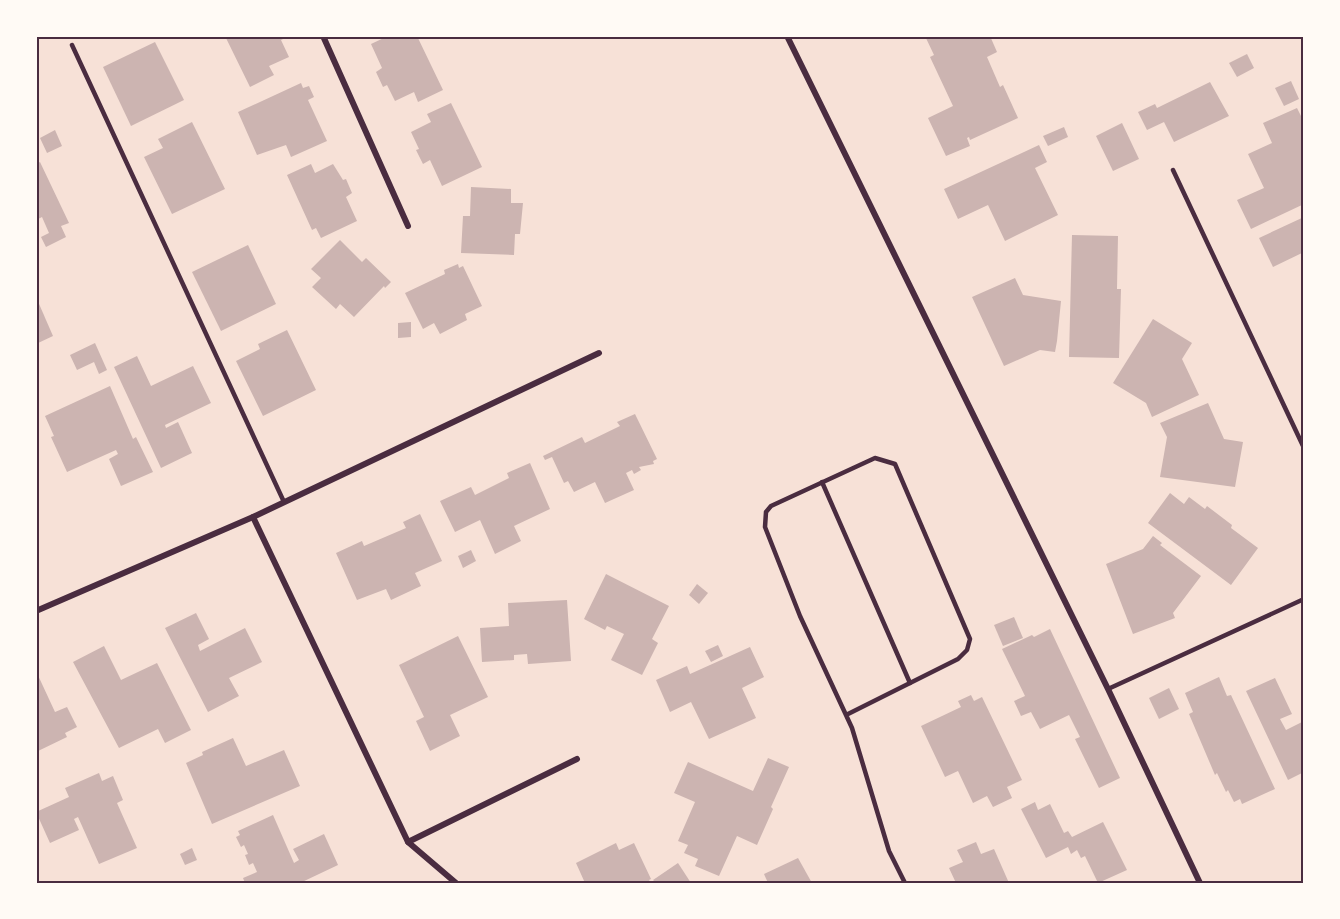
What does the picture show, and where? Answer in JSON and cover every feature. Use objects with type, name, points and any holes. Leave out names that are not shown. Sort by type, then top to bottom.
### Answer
[{"type":"street","points":[[323,36],[408,226]]},
{"type":"street","points":[[787,36],[1108,689],[1200,883]]},
{"type":"street","points":[[36,611],[253,517],[599,353]]},
{"type":"street","points":[[253,517],[408,842],[456,883]]},
{"type":"street","points":[[408,842],[577,759]]},
{"type":"lane","points":[[72,45],[284,502]]},
{"type":"lane","points":[[1173,170],[1304,448]]},
{"type":"lane","points":[[846,715],[958,659],[967,650],[970,639],[896,464],[875,458],[771,506],[766,512],[765,527],[800,616],[852,728],[889,851],[905,883]]},
{"type":"lane","points":[[822,482],[910,683]]},
{"type":"lane","points":[[1108,689],[1304,599]]},
{"type":"building","points":[[225,36],[284,36],[285,38],[281,40],[289,57],[269,66],[274,75],[250,87]]},
{"type":"building","points":[[388,36],[417,36],[443,90],[418,102],[414,92],[395,101],[387,85],[383,87],[376,72],[382,68],[371,44]]},
{"type":"building","points":[[925,36],[990,36],[997,52],[987,57],[1000,87],[1003,85],[1018,118],[970,140],[969,137],[967,138],[970,146],[946,156],[928,118],[953,106],[930,57],[934,55]]},
{"type":"building","points":[[155,42],[184,100],[131,126],[103,67]]},
{"type":"building","points":[[1247,54],[1254,68],[1237,77],[1229,63]]},
{"type":"building","points":[[1291,81],[1299,99],[1284,106],[1275,88]]},
{"type":"building","points":[[1210,82],[1229,116],[1174,142],[1164,122],[1147,130],[1138,112],[1155,104],[1157,108]]},
{"type":"building","points":[[301,83],[303,88],[309,86],[314,97],[308,100],[327,141],[291,157],[286,145],[257,155],[238,112]]},
{"type":"building","points":[[451,103],[482,167],[442,186],[430,160],[423,164],[411,132],[431,122],[427,114]]},
{"type":"building","points":[[1297,108],[1304,122],[1304,204],[1251,229],[1237,200],[1264,188],[1248,154],[1272,143],[1263,123]]},
{"type":"building","points":[[192,122],[225,189],[172,214],[144,157],[163,148],[158,139]]},
{"type":"building","points":[[1122,123],[1139,159],[1113,171],[1096,136]]},
{"type":"building","points":[[1064,127],[1068,137],[1048,146],[1043,136]]},
{"type":"building","points":[[55,130],[62,146],[47,153],[40,138]]},
{"type":"building","points":[[1039,145],[1047,162],[1035,168],[1058,215],[1005,241],[988,205],[958,219],[944,189]]},
{"type":"building","points":[[40,162],[69,223],[61,226],[66,237],[46,247],[41,237],[49,233],[42,217],[36,220],[36,164]]},
{"type":"building","points":[[311,164],[315,173],[333,164],[343,180],[346,179],[352,193],[346,197],[357,221],[321,238],[316,228],[312,230],[287,175]]},
{"type":"building","points":[[471,187],[511,189],[511,203],[523,203],[520,234],[515,234],[514,255],[461,253],[463,216],[470,216]]},
{"type":"building","points":[[1304,217],[1304,252],[1273,267],[1259,238]]},
{"type":"building","points":[[1072,235],[1118,236],[1117,289],[1121,289],[1119,358],[1069,357]]},
{"type":"building","points":[[340,240],[362,262],[366,258],[391,282],[385,288],[384,286],[354,317],[340,304],[336,309],[312,287],[321,278],[311,269]]},
{"type":"building","points":[[248,245],[276,304],[221,331],[192,272]]},
{"type":"building","points":[[458,264],[459,268],[463,266],[482,306],[465,314],[467,320],[440,334],[434,323],[423,329],[405,293],[445,274],[444,270]]},
{"type":"building","points":[[1015,278],[1023,295],[1061,301],[1057,341],[1055,352],[1040,350],[1004,366],[972,297]]},
{"type":"building","points":[[36,297],[53,336],[36,344]]},
{"type":"building","points":[[1153,319],[1192,343],[1182,359],[1199,395],[1152,417],[1146,403],[1113,383]]},
{"type":"building","points":[[411,322],[411,337],[398,338],[398,323]]},
{"type":"building","points":[[287,330],[316,390],[263,416],[236,361],[260,349],[258,344]]},
{"type":"building","points":[[95,343],[107,370],[99,374],[94,362],[77,370],[70,355]]},
{"type":"building","points":[[137,356],[151,386],[193,366],[211,403],[165,425],[166,428],[178,422],[192,453],[161,468],[114,367]]},
{"type":"building","points":[[110,386],[133,439],[136,437],[153,472],[121,486],[109,459],[118,454],[116,450],[67,472],[51,437],[54,436],[45,416]]},
{"type":"building","points":[[1208,403],[1224,439],[1243,442],[1235,487],[1160,477],[1167,437],[1160,423]]},
{"type":"building","points":[[635,414],[657,459],[653,461],[654,464],[639,467],[641,470],[634,474],[632,470],[626,473],[634,490],[605,503],[595,482],[574,492],[568,481],[564,483],[552,457],[545,460],[543,456],[582,437],[585,443],[620,426],[617,422]]},
{"type":"building","points":[[530,463],[550,509],[514,526],[521,541],[495,554],[480,520],[455,532],[440,501],[471,487],[475,495],[509,478],[507,473]]},
{"type":"building","points":[[1170,493],[1184,504],[1189,497],[1205,509],[1207,506],[1258,548],[1231,585],[1148,523]]},
{"type":"building","points":[[420,514],[442,561],[415,573],[421,586],[391,600],[386,589],[357,600],[336,553],[362,541],[364,546],[406,528],[403,522]]},
{"type":"building","points":[[1153,536],[1162,543],[1160,545],[1201,576],[1173,613],[1175,618],[1133,634],[1106,564],[1143,549]]},
{"type":"building","points":[[471,550],[476,561],[463,568],[458,556]]},
{"type":"building","points":[[606,574],[669,606],[652,639],[658,643],[642,675],[611,660],[624,634],[607,626],[605,630],[584,619]]},
{"type":"building","points":[[697,584],[708,593],[699,604],[689,595]]},
{"type":"building","points":[[567,600],[571,661],[528,664],[527,654],[514,655],[514,660],[482,662],[480,628],[509,626],[508,603]]},
{"type":"building","points":[[196,613],[209,639],[198,645],[200,651],[245,628],[262,662],[229,678],[239,696],[208,712],[165,628]]},
{"type":"building","points":[[1014,617],[1023,638],[1003,646],[994,625]]},
{"type":"building","points":[[1050,629],[1120,778],[1099,788],[1075,739],[1080,737],[1069,715],[1040,729],[1031,712],[1021,716],[1014,701],[1025,696],[1002,649]]},
{"type":"building","points":[[458,636],[488,697],[450,715],[460,736],[430,751],[416,721],[424,717],[399,665]]},
{"type":"building","points":[[718,645],[723,656],[711,662],[705,651]]},
{"type":"building","points":[[104,646],[121,680],[157,663],[191,730],[165,743],[158,729],[119,748],[73,662]]},
{"type":"building","points":[[750,647],[764,677],[742,688],[756,718],[709,739],[691,702],[670,712],[656,680],[687,666],[690,674]]},
{"type":"building","points":[[36,671],[55,712],[67,707],[77,727],[65,733],[67,737],[36,752]]},
{"type":"building","points":[[1219,677],[1227,696],[1231,695],[1275,789],[1242,804],[1240,799],[1234,802],[1228,790],[1226,792],[1217,773],[1215,775],[1189,714],[1193,712],[1185,693]]},
{"type":"building","points":[[1275,678],[1292,714],[1280,719],[1286,730],[1304,721],[1304,772],[1288,780],[1246,691]]},
{"type":"building","points":[[1169,688],[1179,709],[1159,719],[1149,698]]},
{"type":"building","points":[[971,695],[974,701],[982,697],[1022,780],[1007,787],[1012,798],[993,807],[987,796],[973,803],[958,771],[945,777],[921,726],[961,707],[958,701]]},
{"type":"building","points":[[233,738],[246,766],[284,750],[300,786],[212,824],[186,763],[203,755],[202,752]]},
{"type":"building","points":[[768,758],[789,767],[757,845],[737,836],[719,876],[695,866],[698,859],[684,853],[688,845],[678,841],[695,802],[674,793],[688,762],[753,791]]},
{"type":"building","points":[[99,773],[102,781],[113,776],[123,800],[117,803],[137,848],[99,864],[78,817],[74,819],[79,830],[50,843],[36,812],[69,797],[65,788]]},
{"type":"building","points":[[1035,802],[1038,810],[1050,804],[1064,833],[1068,831],[1072,837],[1103,822],[1127,870],[1098,883],[1085,856],[1081,858],[1077,850],[1071,854],[1068,847],[1046,858],[1021,809]]},
{"type":"building","points":[[273,815],[294,863],[299,860],[293,849],[324,834],[338,865],[300,883],[245,883],[243,878],[257,872],[253,863],[249,865],[244,845],[241,847],[236,837],[240,835],[238,831]]},
{"type":"building","points":[[976,842],[981,854],[994,849],[1009,883],[956,883],[949,868],[963,862],[957,850]]},
{"type":"building","points":[[616,843],[619,850],[634,843],[651,883],[585,883],[576,863]]},
{"type":"building","points":[[192,848],[197,860],[185,865],[180,854]]},
{"type":"building","points":[[798,858],[812,883],[768,883],[764,874]]},
{"type":"building","points":[[678,863],[691,883],[656,883],[653,880]]}]
